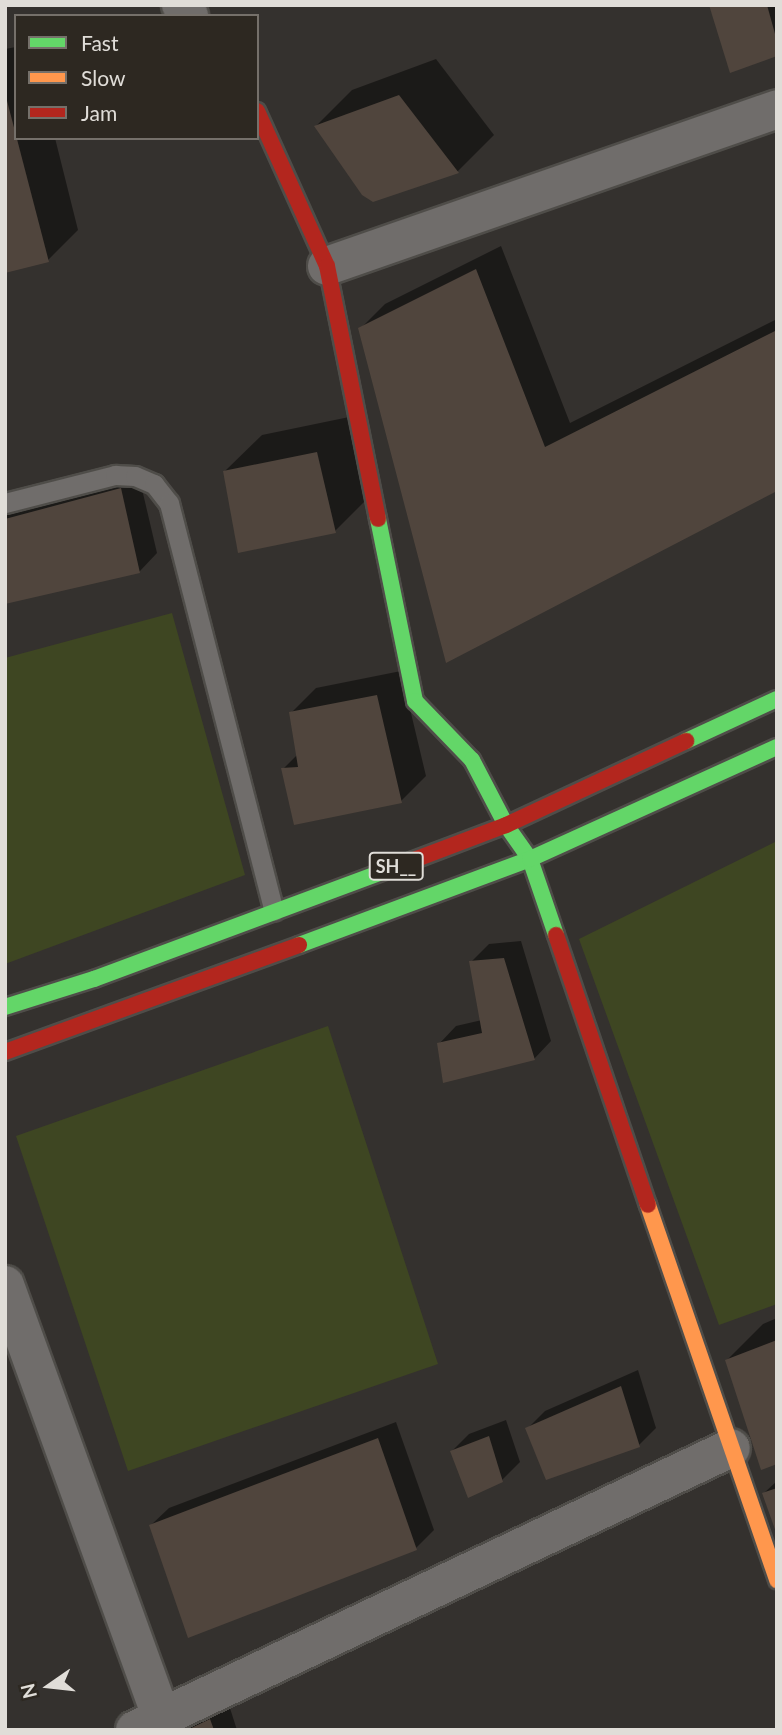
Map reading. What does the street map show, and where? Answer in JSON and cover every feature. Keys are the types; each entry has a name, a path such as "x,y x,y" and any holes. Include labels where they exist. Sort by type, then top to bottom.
{"main road":[{"path":"259,115 327,266 415,701 472,760 506,825 530,859 777,1580"},
{"name":"SH__","path":"5,1007 94,979 506,825 777,699"},
{"path":"5,1052 100,1020 530,859 777,747"}],"street":[{"path":"327,266 777,109"},
{"path":"5,1285 148,1723 731,1448"}],"lane":[{"path":"5,503 115,475 135,476 154,484 169,503 274,911"}],"green space":[{"path":"172,613 245,875 5,964 5,658"},
{"path":"777,841 777,1304 719,1325 579,939"},
{"path":"328,1026 438,1364 128,1471 16,1136"}],"building":[{"path":"709,5 767,5 777,41 777,56 730,73"},
{"path":"5,93 14,128 14,140 17,140 49,262 5,273"},
{"path":"399,95 459,173 373,202 362,195 314,126"},
{"path":"476,269 545,447 777,330 777,491 446,663 358,328"},
{"path":"317,452 336,533 238,553 223,471"},
{"path":"121,488 140,573 5,604 5,519"},
{"path":"377,695 402,803 294,825 281,768 298,767 289,712"},
{"path":"504,958 535,1060 443,1083 437,1043 482,1033 469,961"},
{"path":"777,1340 777,1464 761,1470 725,1360"},
{"path":"621,1386 640,1447 546,1480 525,1428"},
{"path":"489,1436 503,1482 468,1498 450,1451"},
{"path":"378,1438 417,1550 188,1638 149,1525"},
{"path":"777,1488 777,1535 762,1493"},
{"path":"210,1719 214,1730 187,1730"}],"traffic: fast":[{"path":"378,519 415,701 472,760 506,825 530,859 556,935"},
{"path":"686,741 777,699"},
{"path":"299,945 530,859 777,747"},
{"path":"5,1007 94,979 414,860"}],"traffic: slow":[{"path":"648,1205 777,1580"}],"traffic: jam":[{"path":"259,115 327,266 378,519"},
{"path":"414,860 506,825 686,741"},
{"path":"556,935 648,1205"},
{"path":"5,1052 299,945"}]}
